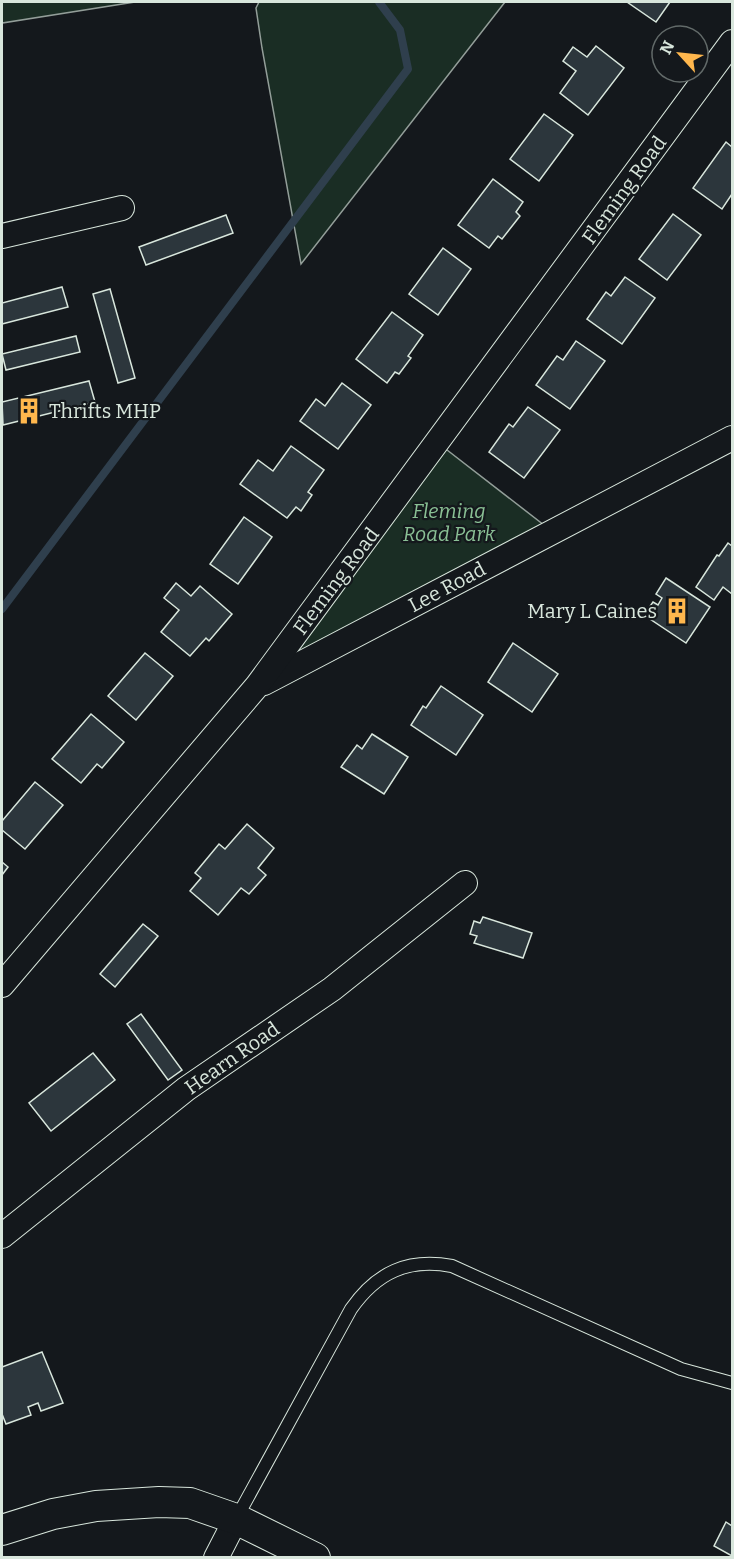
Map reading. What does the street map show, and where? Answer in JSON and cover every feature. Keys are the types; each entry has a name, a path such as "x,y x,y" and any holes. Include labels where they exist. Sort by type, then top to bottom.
{"street":[{"name":"Fleming Road","path":"2,985 257,686 732,42"},
{"path":"2,236 122,208"},
{"name":"Lee Road","path":"257,686 732,438"},
{"name":"Hearn Road","path":"2,1236 186,1089 332,989 465,883"},
{"path":"2,1530 53,1514 127,1503 190,1503 236,1519 315,1557"},
{"path":"216,1557 236,1519"}],"lane":[{"path":"236,1519 351,1309 373,1284 386,1274 402,1268 435,1263 452,1266 681,1369 732,1383"}],"green space":[{"path":"2,2 135,2 2,23"},
{"path":"259,2 505,2 301,264 262,48 256,8"},
{"name":"Fleming Road Park","path":"438,443 553,532 296,663 284,650"}],"building":[{"path":"627,2 670,2 656,22"},
{"path":"596,46 624,68 588,115 560,93 576,71 563,61 573,47 587,57"},
{"path":"544,114 573,135 539,181 510,159"},
{"path":"726,142 732,147 732,194 722,209 693,188"},
{"path":"493,179 523,202 516,212 520,216 502,239 498,236 489,248 458,225"},
{"path":"673,214 701,235 667,280 639,259"},
{"path":"226,215 233,233 146,265 139,247"},
{"path":"443,248 471,269 438,315 409,294"},
{"path":"625,277 655,298 622,344 587,319 606,292 611,296"},
{"path":"62,287 68,307 2,324 2,303"},
{"name":"Thrifts MHP","path":"110,289 135,378 118,383 93,294"},
{"path":"392,312 423,335 408,356 411,358 399,374 395,372 387,383 356,359"},
{"name":"Thrifts MHP","path":"76,336 80,352 6,370 2,354"},
{"path":"576,341 605,361 570,409 536,385 557,356 563,360"},
{"name":"Thrifts MHP","path":"89,381 95,402 3,425 2,402"},
{"path":"342,383 371,405 338,449 300,421 316,399 325,406"},
{"path":"528,407 560,430 524,478 489,452 509,424 513,427"},
{"path":"291,446 324,470 308,492 312,495 301,511 296,507 287,518 240,484 258,460 273,471"},
{"path":"244,517 272,537 238,584 210,564"},
{"path":"728,543 732,546 732,594 723,587 714,600 696,587 717,555 719,556"},
{"name":"Mary L Caines","path":"666,578 710,607 686,643 644,615 653,602 658,605 662,598 656,594"},
{"path":"176,583 191,596 200,586 232,614 209,641 206,638 190,656 161,632 179,610 164,598"},
{"path":"513,643 558,674 532,712 488,682"},
{"path":"145,653 173,676 136,720 108,696"},
{"path":"441,686 483,715 456,755 411,725 423,706 426,708"},
{"path":"91,714 124,742 102,768 97,764 81,783 52,759"},
{"path":"372,734 408,757 384,794 341,767 357,745 362,749"},
{"path":"35,782 63,805 25,849 2,830 2,821"},
{"path":"247,824 274,848 258,868 266,875 249,894 241,888 218,915 190,891 201,878 195,873 219,844 225,849"},
{"path":"2,862 8,867 2,875"},
{"path":"483,917 532,933 523,958 474,943 477,936 470,934 474,921 480,923"},
{"path":"143,924 158,936 115,987 100,974"},
{"path":"141,1014 182,1070 168,1080 127,1024"},
{"path":"93,1053 115,1080 51,1131 29,1103"},
{"path":"42,1352 63,1403 41,1411 38,1403 28,1407 31,1415 6,1424 2,1414 2,1367"},
{"path":"726,1522 732,1526 732,1556 714,1546"}],"waterway":[{"path":"2,609 408,69 400,30 379,2"}],"place":[{"name":"Thrifts MHP","path":"29,411"},
{"name":"Mary L Caines","path":"677,611"}]}
